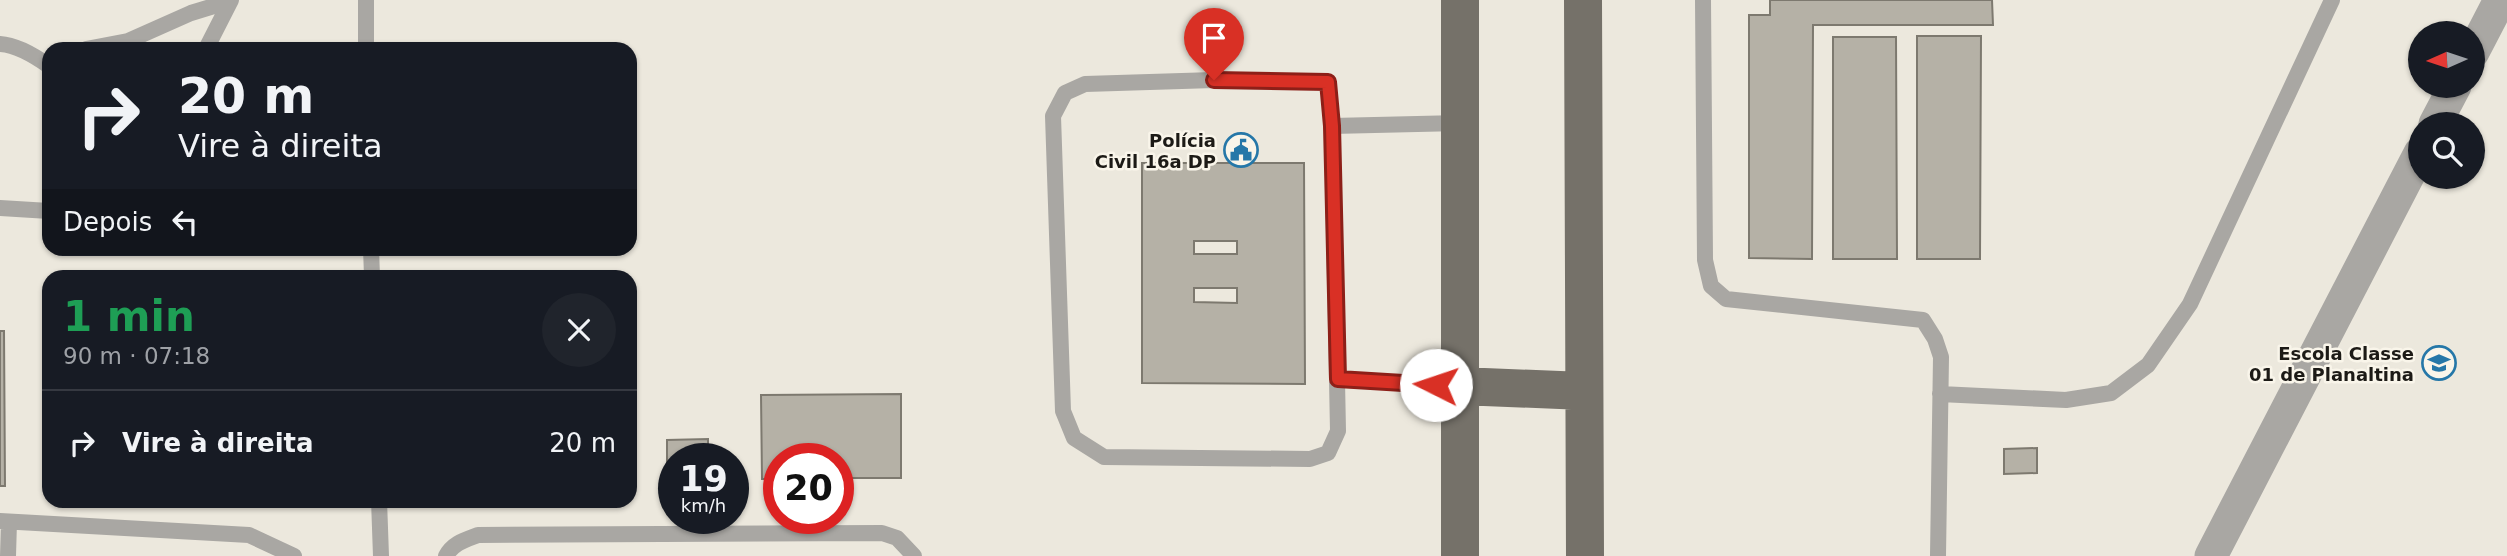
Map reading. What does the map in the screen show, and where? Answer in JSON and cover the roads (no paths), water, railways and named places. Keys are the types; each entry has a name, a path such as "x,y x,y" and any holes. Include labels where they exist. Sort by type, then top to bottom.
{"main road":[{"path":"1460,0 1460,556"},
{"path":"1583,0 1586,556"},
{"path":"1460,386 1584,391"}],"street":[{"path":"2485,29 2500,0"},
{"path":"2211,556 2408,176"}],"lane":[{"path":"366,0 366,42"},
{"path":"1703,0 1705,260 1711,286 1726,299 1923,320 1936,339 1941,357 1938,556"},
{"path":"1940,394 2066,400 2111,393 2148,365 2190,304 2332,0"},
{"path":"123,42 191,13 230,1"},
{"path":"210,42 230,1"},
{"path":"0,44 8,44 42,59"},
{"path":"1214,80 1328,82 1332,126 1339,431 1328,453 1310,459 1104,457 1074,438 1063,411 1053,117 1065,93 1085,84 1214,80"},
{"path":"1332,126 1460,124"},
{"path":"0,208 42,211"},
{"path":"1338,379 1460,386"},
{"path":"379,508 381,556"},
{"path":"8,556 5,521 249,535 293,556"},
{"path":"446,556 459,541 478,535 882,533 897,538 914,556"}],"place":[{"name":"Polícia Civil 16a DP","path":"1241,150"},
{"name":"Escola Classe 01 de Planaltina","path":"2439,363"}]}
